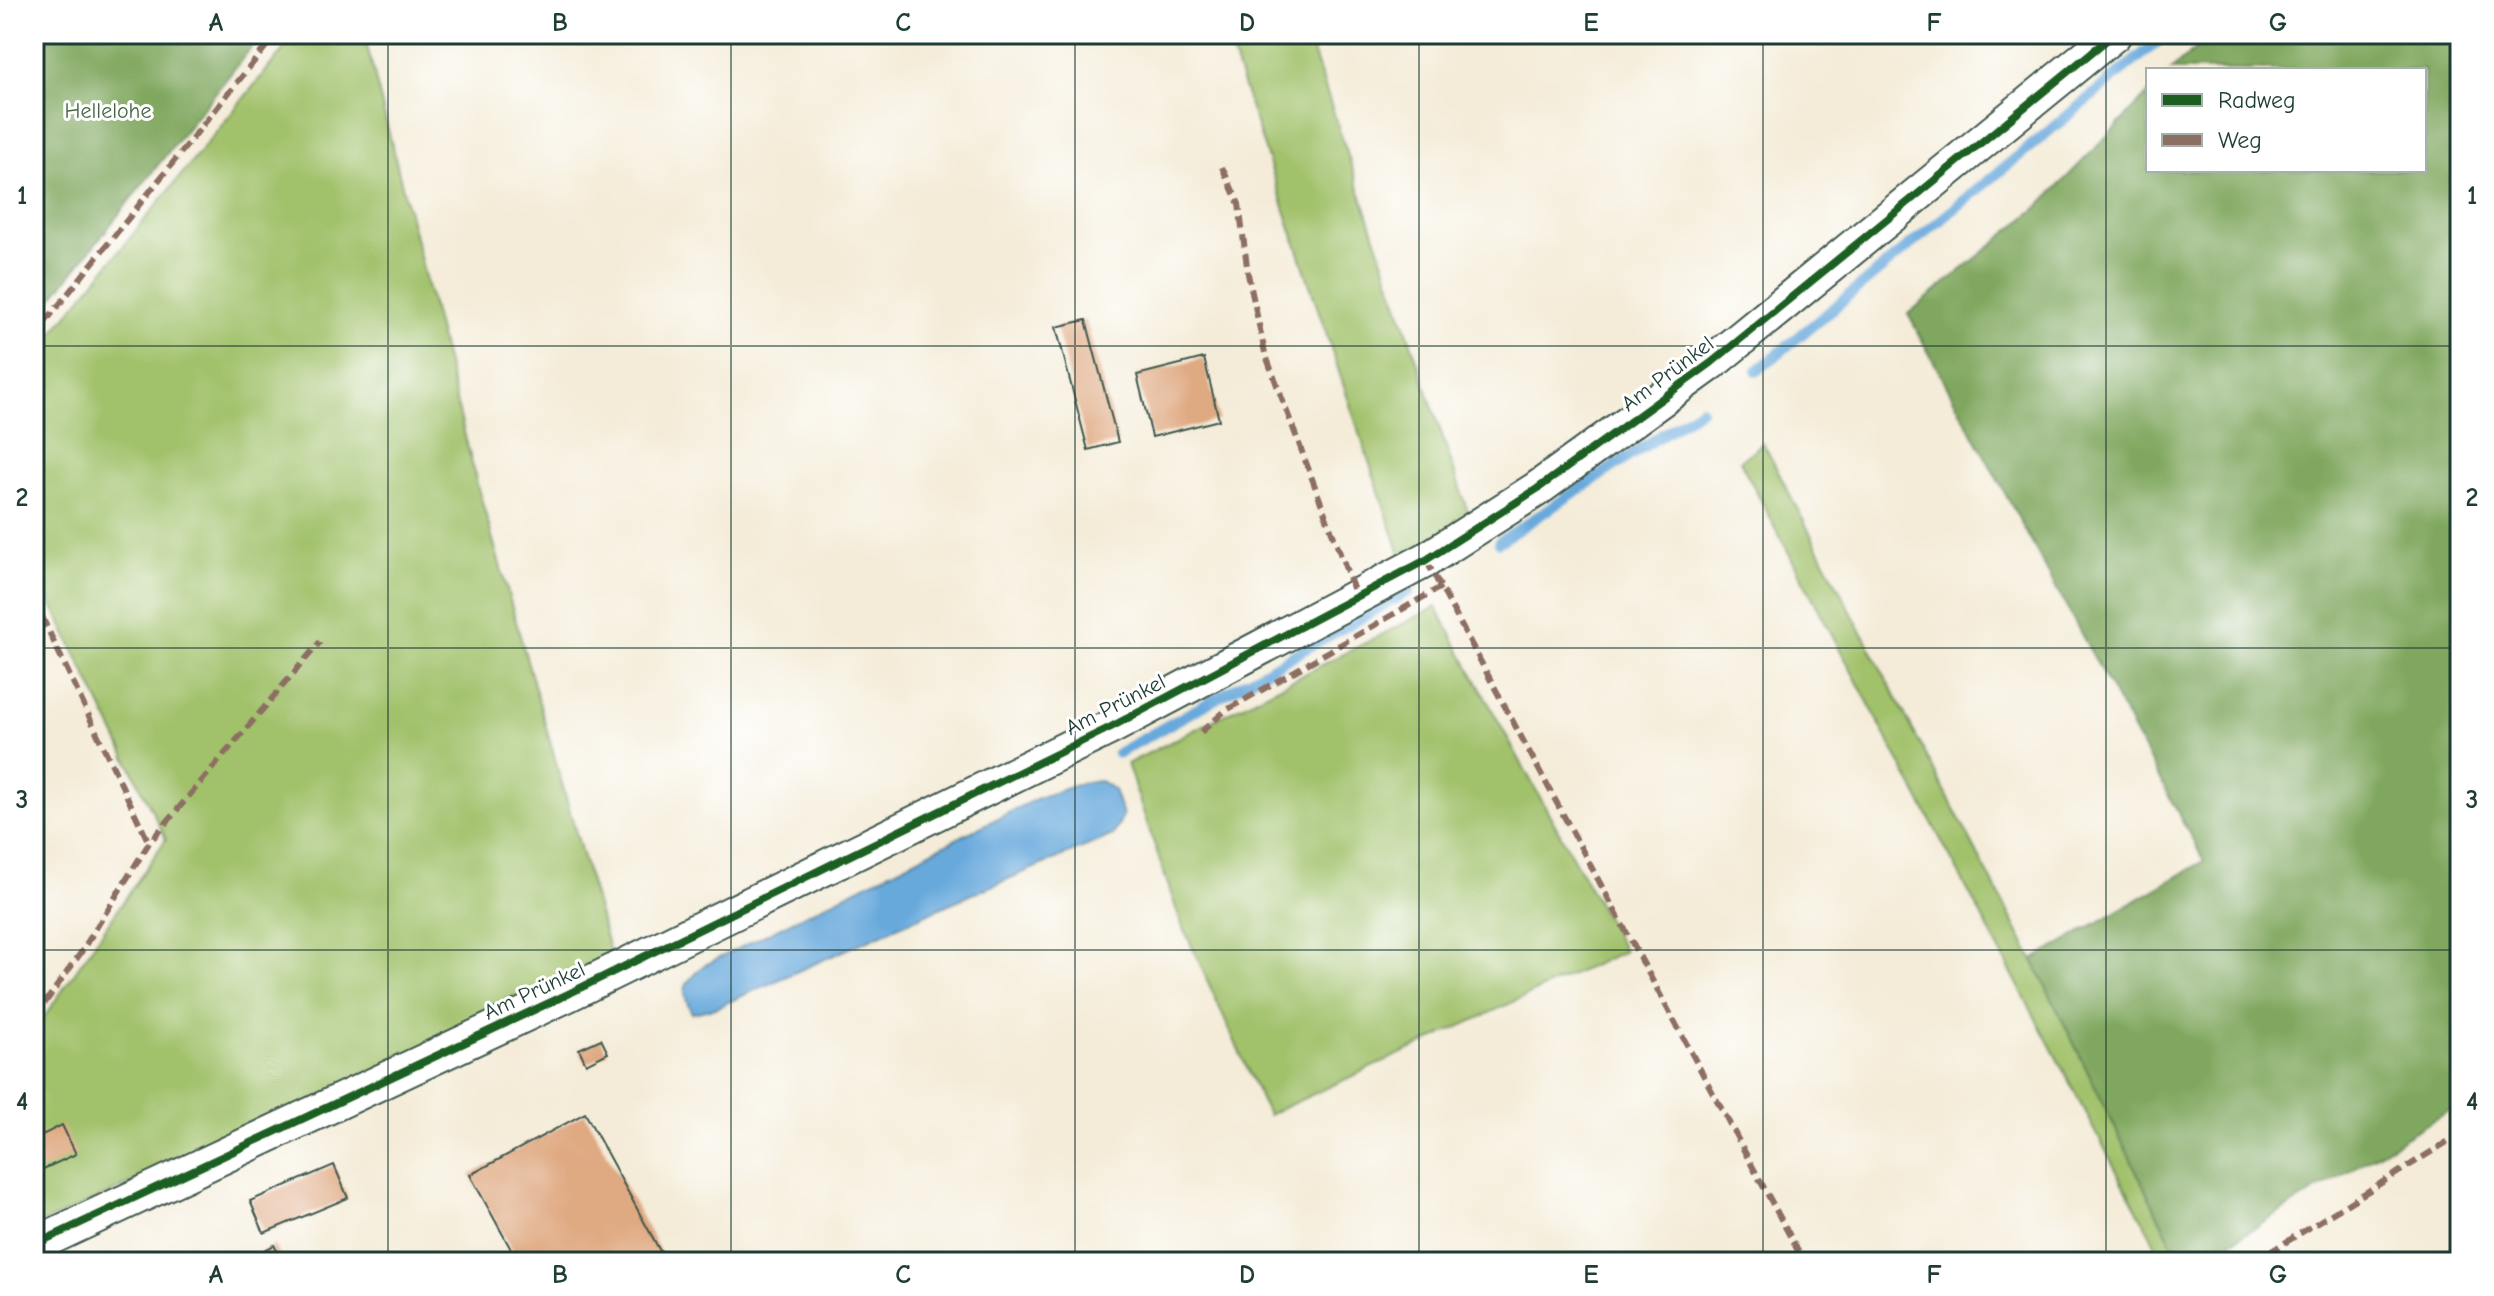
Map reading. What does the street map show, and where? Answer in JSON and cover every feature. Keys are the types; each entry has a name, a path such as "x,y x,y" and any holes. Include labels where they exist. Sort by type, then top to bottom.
{"street":[{"name":"Am Prünkel","path":"34,1245 568,994 1111,727 1426,560 1537,489 1699,372 2114,34"}],"green space":[{"name":"Hellelohe","path":"34,34 262,34 34,321"},
{"path":"296,34 364,34 477,484 614,967 34,1227 34,1032 166,839 34,568 34,356"},
{"path":"1226,34 1307,34 1469,515 1401,557"},
{"path":"2213,34 2460,34 2460,1104 2198,1262 2181,1262 2033,960 2204,861 1908,314 2037,208 2146,96 2146,172 2426,172 2426,68 2173,68"},
{"path":"1763,443 2033,960 2181,1262 2165,1262 1740,461"},
{"path":"1436,607 1624,951 1268,1115 1180,920 1127,764"}],"water":[{"path":"1101,781 1114,790 1123,816 1113,835 715,1008 692,1013 686,998 686,987 703,966 1038,798 1082,783"}],"building":[{"path":"1086,320 1118,442 1088,450 1056,327"},
{"path":"1204,358 1219,420 1152,437 1137,375"},
{"path":"601,1039 608,1053 586,1064 579,1049"},
{"path":"585,1113 666,1262 518,1262 470,1175"},
{"path":"62,1125 76,1154 39,1171 34,1160 34,1139"},
{"path":"334,1165 348,1198 264,1233 250,1201"},
{"path":"274,1245 283,1262 243,1262"}],"waterway":[{"path":"1757,371 2167,34"},
{"path":"1499,542 1701,409"},
{"path":"1118,753 1409,591"}],"marked path":[{"path":"34,336 276,34"},
{"path":"1222,167 1239,204 1248,274 1265,353 1356,596"},
{"path":"1426,560 1804,1262"},
{"path":"1201,732 1225,711 1441,587"},
{"path":"34,600 149,843"},
{"path":"34,1018 80,954 149,843 320,642"},
{"path":"2254,1262 2460,1134"}],"cycle path":[{"path":"34,1245 568,994 1111,727 1426,560 1537,489 1711,363 2114,34"}]}
